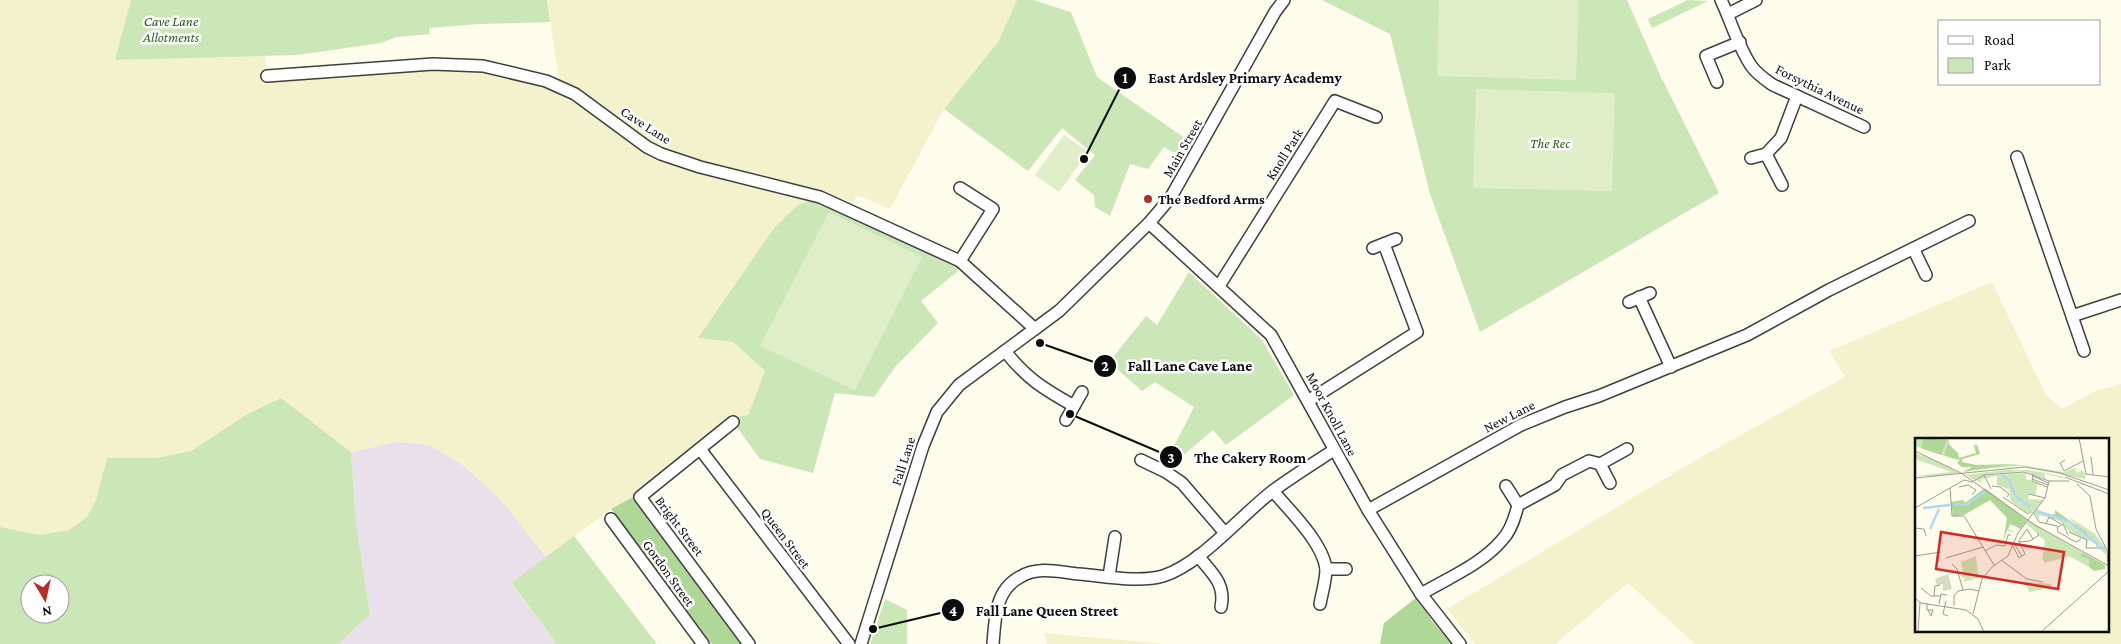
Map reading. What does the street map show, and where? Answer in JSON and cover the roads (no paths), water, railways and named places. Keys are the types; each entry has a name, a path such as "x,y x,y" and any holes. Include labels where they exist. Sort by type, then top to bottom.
{"street":[{"name":"Main Street","path":"1035,330 1082,289 1149,224 1171,197 1275,12 1284,0"},
{"name":"Forsythia Avenue","path":"1722,0 1753,68 1761,77 1773,85 1864,126"},
{"path":"1728,14 1756,0"},
{"path":"1718,82 1706,56 1740,42"},
{"name":"Cave Lane","path":"267,76 433,64 483,66 546,81 575,94 648,147 661,154 700,167 820,197 960,261 1035,330"},
{"path":"1751,158 1766,154 1781,138 1798,96"},
{"name":"Knoll Park","path":"1219,286 1335,101 1376,117"},
{"path":"1766,154 1782,185"},
{"path":"2017,157 2084,352"},
{"path":"960,188 993,209 960,261"},
{"name":"New Lane","path":"1368,510 1521,425 1671,367 1747,335 1829,290 1914,250 1969,221"},
{"name":"Moor Knoll Lane","path":"1149,224 1271,335 1368,510 1421,594 1460,644"},
{"path":"1308,401 1417,332 1379,246 1396,239"},
{"path":"1914,250 1926,275"},
{"path":"1639,297 1671,367"},
{"path":"2072,316 2121,300"},
{"name":"Fall Lane","path":"861,644 871,607 923,446 937,412 959,385 1035,330"},
{"path":"1005,351 1020,370 1043,389 1074,406"},
{"path":"1066,420 1082,392"},
{"name":"Bright Street","path":"733,422 640,497 749,644"},
{"name":"Queen Street","path":"700,449 849,644"},
{"path":"1421,594 1474,562 1503,540 1513,522 1518,505 1555,485 1562,475 1575,468 1589,461 1600,464 1627,449"},
{"path":"993,644 996,611 1000,597 1008,585 1020,576 1037,571 1055,570 1144,579 1163,576 1179,569 1198,556 1273,491 1334,450"},
{"path":"1141,460 1169,468 1225,533"},
{"path":"1600,464 1610,483"},
{"path":"1506,486 1518,505"},
{"path":"1273,491 1314,540 1326,568 1320,604"},
{"name":"Gordon Street","path":"611,519 703,644"},
{"path":"1109,576 1115,537"},
{"path":"1198,556 1222,588 1224,596 1222,608"},
{"path":"1326,568 1346,569"}],"place":[{"name":"East Ardsley Primary Academy","path":"1084,159"},
{"name":"The Bedford Arms","path":"1148,199"},
{"name":"Fall Lane Cave Lane","path":"1040,343"},
{"name":"The Cakery Room","path":"1070,414"},
{"name":"Fall Lane Queen Street","path":"873,629"}],"park label":[{"name":"Cave Lane Allotments","path":"171,30"},
{"name":"The Rec","path":"1550,143"}]}
